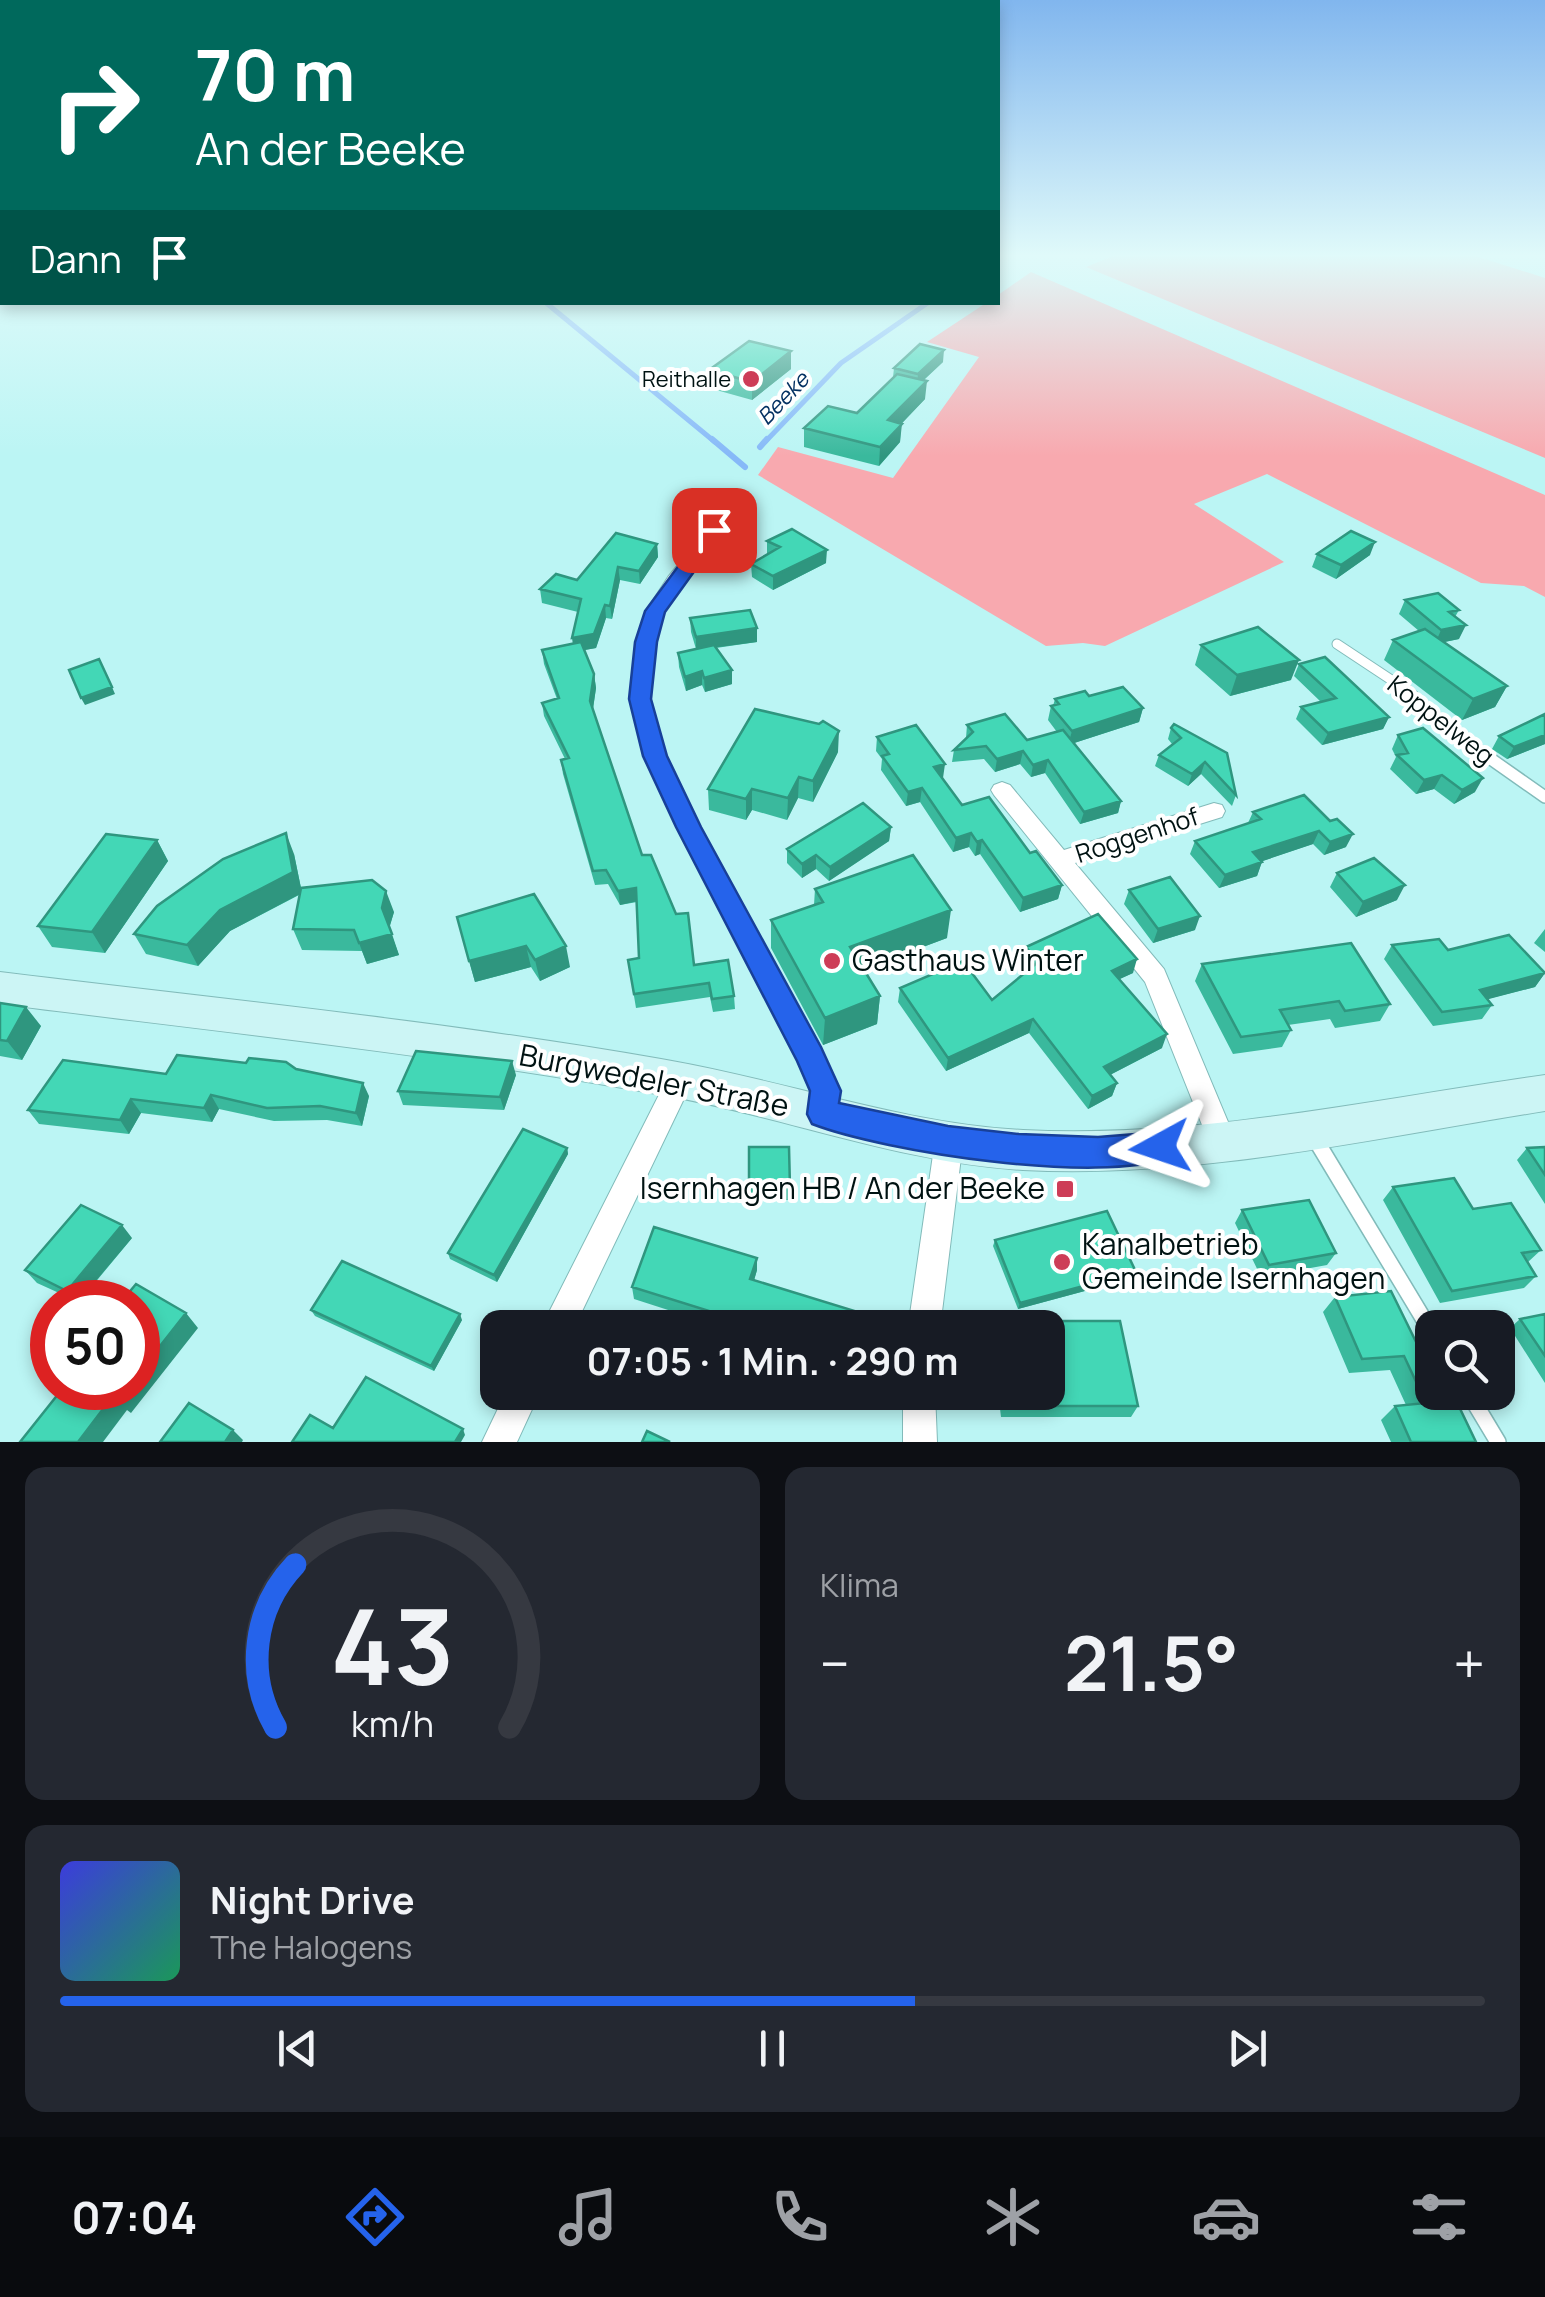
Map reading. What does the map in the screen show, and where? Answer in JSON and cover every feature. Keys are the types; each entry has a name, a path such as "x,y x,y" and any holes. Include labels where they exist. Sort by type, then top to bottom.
{"main road":[{"name":"Burgwedeler Straße","path":"0,988 542,1057 680,1080 948,1140 1019,1150 1098,1152 1222,1141 1545,1093"}],"street":[{"path":"734,505 655,611 646,642 640,699 655,756 688,827 810,1056 825,1091 823,1114"},
{"name":"Roggenhof","path":"1002,790 1155,976 1222,1141"},
{"name":"Roggenhof","path":"1060,860 1214,811"},
{"path":"566,1310 680,1080"},
{"path":"926,1310 948,1140"},
{"path":"500,1442 515,1410"},
{"path":"919,1410 920,1442"}],"lane":[{"name":"Koppelweg","path":"1337,644 1408,690 1451,731 1545,797"},
{"path":"1309,1128 1418,1310"},
{"path":"1479,1410 1498,1442"}],"shaded area":[{"path":"958,321 1145,321 1545,495 1545,597 1524,586 1481,583 1267,474 1194,504 1284,562 1105,646 1046,646 758,475 778,447 893,478 979,357 927,342"},
{"path":"1216,321 1545,321 1545,458"}],"building":[{"path":"749,341 791,351 752,382 709,370"},
{"path":"920,344 944,350 918,374 894,368"},
{"path":"897,374 927,381 888,420 902,424 880,447 804,428 828,406 857,413"},
{"path":"792,529 827,550 773,576 751,564 780,547 767,541"},
{"path":"1351,531 1375,542 1341,565 1317,554"},
{"path":"616,533 657,544 639,571 618,567 610,606 605,605 594,634 572,638 581,599 540,589 556,574 577,580"},
{"path":"1438,593 1459,610 1449,612 1466,625 1441,630 1405,600"},
{"path":"750,610 757,628 696,637 690,618"},
{"path":"1258,627 1299,660 1237,675 1201,645"},
{"path":"1425,629 1507,686 1473,699 1393,640"},
{"path":"581,642 594,674 590,701 642,855 651,855 676,914 688,913 694,965 728,960 734,996 712,999 709,983 634,994 628,960 639,958 636,888 618,891 606,870 593,871 561,760 569,758 542,703 559,698 542,650"},
{"path":"714,645 732,670 704,678 702,671 685,677 678,653"},
{"path":"1325,657 1389,717 1328,733 1301,707 1336,698 1299,664"},
{"path":"99,659 112,687 81,698 69,670"},
{"path":"1123,687 1143,708 1072,731 1051,706 1059,704 1055,699 1085,691 1089,696"},
{"path":"755,709 819,724 823,721 839,731 813,781 799,777 788,798 752,789 746,799 708,789"},
{"path":"1005,714 1027,740 1063,730 1121,801 1084,812 1048,760 1033,765 1023,751 997,759 986,746 954,750 973,732 967,725"},
{"path":"1545,714 1545,735 1514,747 1499,736"},
{"path":"1174,724 1227,753 1236,795 1205,762 1192,774 1159,755 1181,738 1171,728"},
{"path":"916,725 945,764 934,767 962,805 989,797 1030,853 1036,851 1062,885 1023,898 982,840 977,842 971,833 956,838 922,788 908,792 882,756 889,754 877,737"},
{"path":"1423,728 1483,778 1462,790 1442,775 1424,780 1397,755 1408,753 1398,735"},
{"path":"1304,795 1330,821 1337,819 1353,834 1330,842 1319,831 1253,852 1262,862 1225,875 1195,841 1261,819 1253,812"},
{"path":"863,803 891,827 830,867 816,855 802,864 787,849"},
{"path":"286,833 293,872 220,910 187,945 134,934 157,906 223,859"},
{"path":"106,834 157,840 92,932 38,926"},
{"name":"Gasthaus Winter","path":"913,855 951,910 850,947 880,996 825,1018 771,920 823,902 815,889"},
{"path":"1374,858 1405,885 1363,902 1337,873"},
{"path":"1170,877 1200,916 1158,929 1129,890"},
{"path":"372,880 386,891 382,908 392,934 359,943 354,930 293,929 301,888"},
{"path":"534,894 566,946 535,960 526,946 469,961 457,917"},
{"path":"1098,914 1137,959 1112,971 1167,1034 1104,1067 1117,1083 1092,1096 1033,1019 948,1058 900,988 963,961 992,1000 1038,962 1026,947"},
{"path":"1509,935 1545,973 1480,990 1492,1005 1442,1012 1392,945 1439,939 1448,950"},
{"path":"1351,943 1390,1004 1345,1011 1339,1001 1280,1010 1291,1030 1241,1037 1202,964"},
{"path":"0,1003 26,1007 7,1041 0,1040"},
{"path":"416,1051 512,1061 500,1097 398,1091"},
{"path":"177,1055 246,1063 249,1058 286,1062 296,1069 363,1083 356,1113 320,1106 267,1108 211,1095 204,1108 131,1099 120,1120 28,1110 63,1060 166,1074"},
{"path":"523,1129 567,1148 494,1275 448,1253"},
{"path":"749,1147 789,1147 790,1187 749,1188"},
{"path":"1545,1147 1545,1175 1527,1148"},
{"path":"1454,1178 1473,1209 1511,1203 1541,1250 1522,1253 1536,1276 1452,1291 1393,1187"},
{"path":"1309,1200 1336,1253 1269,1265 1242,1210"},
{"path":"81,1205 122,1225 76,1280 45,1280 25,1270"},
{"name":"Kanalbetrieb Gemeinde Isernhagen","path":"1107,1211 1136,1272 1020,1303 995,1240"},
{"path":"654,1227 757,1258 750,1279 851,1310 706,1310 632,1287"},
{"path":"342,1261 460,1314 431,1366 311,1310"},
{"path":"1391,1291 1415,1340 1415,1380 1404,1356 1362,1359 1335,1297"},
{"path":"160,1298 186,1313 160,1346"},
{"path":"1545,1314 1545,1356 1520,1319"},
{"path":"1065,1321 1120,1321 1138,1406 1065,1406"},
{"path":"366,1377 463,1429 455,1442 292,1442 310,1415 333,1428"},
{"path":"189,1403 233,1430 225,1442 160,1442"},
{"path":"1415,1404 1415,1410 1461,1410 1476,1442 1411,1442 1395,1406"},
{"path":"45,1410 102,1410 78,1442 20,1442"},
{"path":"647,1431 670,1442 642,1442"}],"waterway":[{"path":"568,321 715,442"},
{"name":"Beeke","path":"765,442 841,363 901,321"},
{"path":"712,439 745,467"},
{"name":"Beeke","path":"760,447 767,439"}],"place":[{"name":"Reithalle","path":"751,379"},
{"name":"Gasthaus Winter","path":"832,961"},
{"name":"Isernhagen HB / An der Beeke","path":"1065,1189"},
{"name":"Kanalbetrieb Gemeinde Isernhagen","path":"1062,1262"}],"route":[{"path":"714,530 655,611 646,642 640,699 655,756 688,827 810,1056 825,1091 823,1114 1019,1150 1098,1152 1160,1147"}]}
